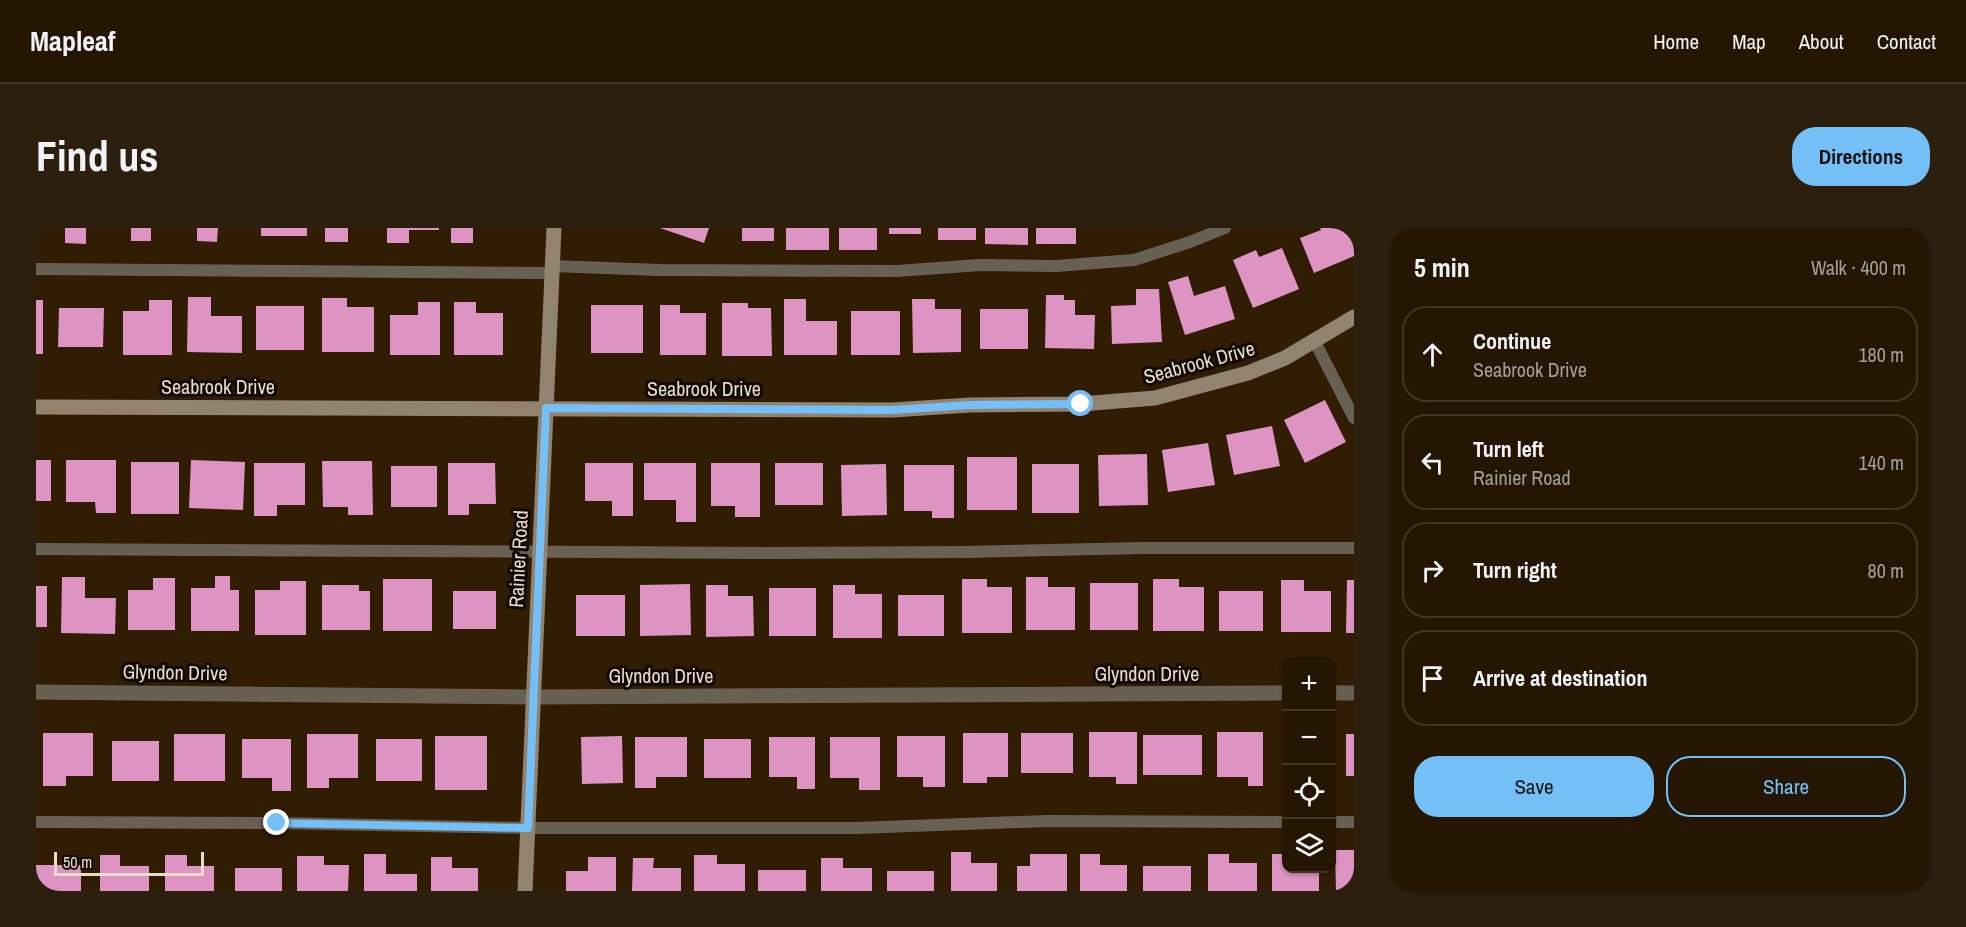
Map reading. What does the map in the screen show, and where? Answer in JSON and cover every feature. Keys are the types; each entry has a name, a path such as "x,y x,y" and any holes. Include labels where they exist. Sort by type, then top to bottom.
{"street":[{"name":"Rainier Road","path":"525,891 554,228"},
{"name":"Seabrook Drive","path":"36,407 892,410 970,405 1081,404 1155,398 1248,373 1285,358 1354,317"},
{"name":"Glyndon Drive","path":"36,692 533,697 1282,693"},
{"path":"1336,693 1354,693"}],"lane":[{"path":"36,269 897,270 980,265 1056,266 1134,260 1225,228"},
{"path":"1315,342 1354,418"},
{"path":"36,549 942,552 1143,548 1354,548"},
{"path":"36,822 277,823 528,828 899,828 1047,821 1282,822"},
{"path":"1336,822 1354,822"}],"building":[{"path":"65,228 86,228 86,244 65,243"},
{"path":"131,228 151,228 151,241 131,241"},
{"path":"197,228 218,228 217,242 197,241"},
{"path":"261,228 307,228 307,236 261,236"},
{"path":"325,228 348,228 348,242 325,242"},
{"path":"387,228 439,228 439,230 409,230 409,243 387,243"},
{"path":"451,228 473,228 473,243 451,243"},
{"path":"660,228 709,228 704,243"},
{"path":"742,228 774,228 774,241 742,241"},
{"path":"786,228 829,228 829,250 786,250"},
{"path":"839,228 877,228 877,250 839,250"},
{"path":"889,228 921,228 921,234 889,234"},
{"path":"938,228 976,228 976,240 938,240"},
{"path":"985,228 1028,228 1028,245 985,244"},
{"path":"1036,228 1076,228 1076,244 1036,244"},
{"path":"1320,228 1349,228 1354,239 1354,256 1314,273 1300,238 1321,230"},
{"path":"1282,248 1299,289 1253,308 1233,260 1256,250 1259,257"},
{"path":"1188,276 1194,296 1225,286 1235,319 1185,335 1168,282"},
{"path":"1136,289 1159,289 1162,342 1112,344 1111,306 1136,305"},
{"path":"1046,295 1064,295 1064,300 1075,300 1075,315 1095,315 1094,349 1045,348"},
{"path":"188,297 211,297 211,316 242,316 242,353 187,352"},
{"path":"322,298 347,298 347,307 374,307 374,352 322,352"},
{"path":"784,299 806,299 806,321 837,321 837,355 784,355"},
{"path":"912,299 935,299 935,309 961,309 961,352 913,353"},
{"path":"36,300 43,300 43,354 36,354"},
{"path":"149,300 172,300 172,355 123,355 123,311 149,311"},
{"path":"418,302 440,302 440,355 390,355 390,315 418,315"},
{"path":"454,302 476,302 476,313 503,313 503,355 454,355"},
{"path":"722,303 748,303 748,308 771,308 772,356 722,356"},
{"path":"591,305 643,305 643,353 591,353"},
{"path":"660,305 680,305 680,313 706,313 706,355 660,355"},
{"path":"256,306 304,306 304,350 256,350"},
{"path":"59,308 104,308 103,347 58,347"},
{"path":"980,309 1028,309 1028,349 980,349"},
{"path":"851,311 900,311 900,355 851,355"},
{"path":"1325,400 1346,442 1305,463 1284,420"},
{"path":"1272,426 1280,466 1234,475 1226,435"},
{"path":"1208,443 1215,485 1168,492 1162,450"},
{"path":"1147,454 1148,505 1099,506 1098,455"},
{"path":"967,457 1017,457 1017,510 967,510"},
{"path":"36,460 51,460 51,501 36,501"},
{"path":"66,460 116,460 116,513 96,513 95,502 66,502"},
{"path":"191,460 245,462 243,510 189,508"},
{"path":"322,461 372,461 373,515 348,515 348,507 323,507"},
{"path":"131,462 179,462 179,514 131,514"},
{"path":"254,463 305,463 305,505 277,505 277,516 254,516"},
{"path":"448,463 495,463 496,504 469,504 469,515 448,515"},
{"path":"585,463 633,463 633,516 612,516 612,501 585,501"},
{"path":"644,463 696,463 696,522 676,522 676,500 644,500"},
{"path":"711,463 760,463 760,517 735,517 735,506 711,506"},
{"path":"775,463 823,463 823,505 775,505"},
{"path":"886,464 887,515 842,516 841,465"},
{"path":"1032,464 1079,464 1079,513 1032,513"},
{"path":"904,465 954,465 954,518 932,518 932,511 904,511"},
{"path":"391,466 437,466 437,507 391,507"},
{"path":"215,576 230,576 230,590 239,590 239,631 191,631 191,588 215,588"},
{"path":"62,577 85,577 85,598 116,598 115,634 61,633"},
{"path":"1026,577 1048,577 1048,587 1075,587 1075,630 1026,630"},
{"path":"153,578 175,578 175,630 128,630 128,590 153,590"},
{"path":"383,579 432,579 432,631 383,631"},
{"path":"962,579 987,579 987,587 1012,587 1012,633 962,633"},
{"path":"1153,579 1179,579 1179,587 1204,587 1204,631 1153,631"},
{"path":"1281,580 1304,580 1304,591 1331,591 1331,632 1281,632"},
{"path":"1347,580 1354,580 1354,633 1346,633"},
{"path":"280,581 306,581 306,635 255,635 255,590 280,590"},
{"path":"1090,583 1138,583 1138,630 1090,630"},
{"path":"690,584 691,635 640,636 640,585"},
{"path":"322,585 359,585 359,591 370,591 370,630 322,630"},
{"path":"706,585 728,585 728,596 753,596 754,636 706,637"},
{"path":"833,585 855,585 855,594 882,594 882,638 833,638"},
{"path":"36,586 47,586 47,627 36,627"},
{"path":"769,588 816,588 816,636 769,636"},
{"path":"453,591 496,591 496,629 453,629"},
{"path":"1219,591 1263,591 1263,631 1219,631"},
{"path":"576,595 625,595 625,636 576,636"},
{"path":"898,595 944,595 944,636 898,636"},
{"path":"1089,732 1137,732 1137,784 1116,784 1116,777 1089,777"},
{"path":"1217,732 1263,732 1263,786 1248,786 1248,777 1217,777"},
{"path":"43,733 93,733 93,776 66,776 66,786 43,786"},
{"path":"963,733 1008,733 1008,777 987,777 987,783 963,783"},
{"path":"1021,733 1073,733 1073,773 1021,773"},
{"path":"174,734 225,734 225,781 174,781"},
{"path":"307,734 358,734 358,778 329,778 329,788 307,788"},
{"path":"1346,734 1354,734 1354,776 1346,776"},
{"path":"1143,735 1202,735 1202,775 1143,775"},
{"path":"435,736 487,736 487,790 435,790"},
{"path":"622,736 623,783 582,784 581,737"},
{"path":"897,736 945,736 945,787 923,787 923,777 897,777"},
{"path":"635,737 687,737 687,777 656,777 656,788 635,788"},
{"path":"769,737 815,737 815,789 797,789 797,777 769,777"},
{"path":"830,737 880,737 880,790 859,790 859,778 830,778"},
{"path":"242,739 291,739 291,791 272,791 272,778 242,778"},
{"path":"376,739 422,739 422,781 376,781"},
{"path":"704,739 751,739 751,778 704,778"},
{"path":"112,741 159,741 159,781 112,781"},
{"path":"1336,850 1354,850 1354,891 1336,891"},
{"path":"951,852 971,852 971,863 997,863 997,891 951,891"},
{"path":"364,854 386,854 386,874 417,874 417,891 364,891"},
{"path":"1030,854 1067,854 1067,891 1017,891 1017,866 1030,866"},
{"path":"1080,854 1100,854 1100,865 1127,865 1127,891 1080,891"},
{"path":"1208,854 1229,854 1229,863 1257,863 1257,891 1208,891"},
{"path":"1272,854 1282,854 1282,873 1319,873 1319,891 1272,891"},
{"path":"100,855 120,855 120,866 149,866 149,891 100,891"},
{"path":"165,855 187,855 187,866 214,866 214,891 165,891"},
{"path":"694,855 717,855 717,864 745,864 745,891 694,891"},
{"path":"297,856 324,856 324,865 349,865 348,891 297,891"},
{"path":"431,857 452,857 452,868 478,868 478,891 431,891"},
{"path":"588,857 616,857 616,891 566,891 566,871 588,871"},
{"path":"633,858 654,858 653,868 681,868 681,891 632,891"},
{"path":"821,858 843,858 843,868 872,868 872,891 821,891"},
{"path":"36,865 81,865 81,891 36,891"},
{"path":"1143,866 1191,866 1191,891 1143,891"},
{"path":"235,868 282,868 282,891 235,891"},
{"path":"758,870 806,870 806,891 758,891"},
{"path":"887,871 934,871 934,891 887,891"}],"route":[{"path":"277,823 528,828 546,408 892,410 970,405 1081,404"}]}
